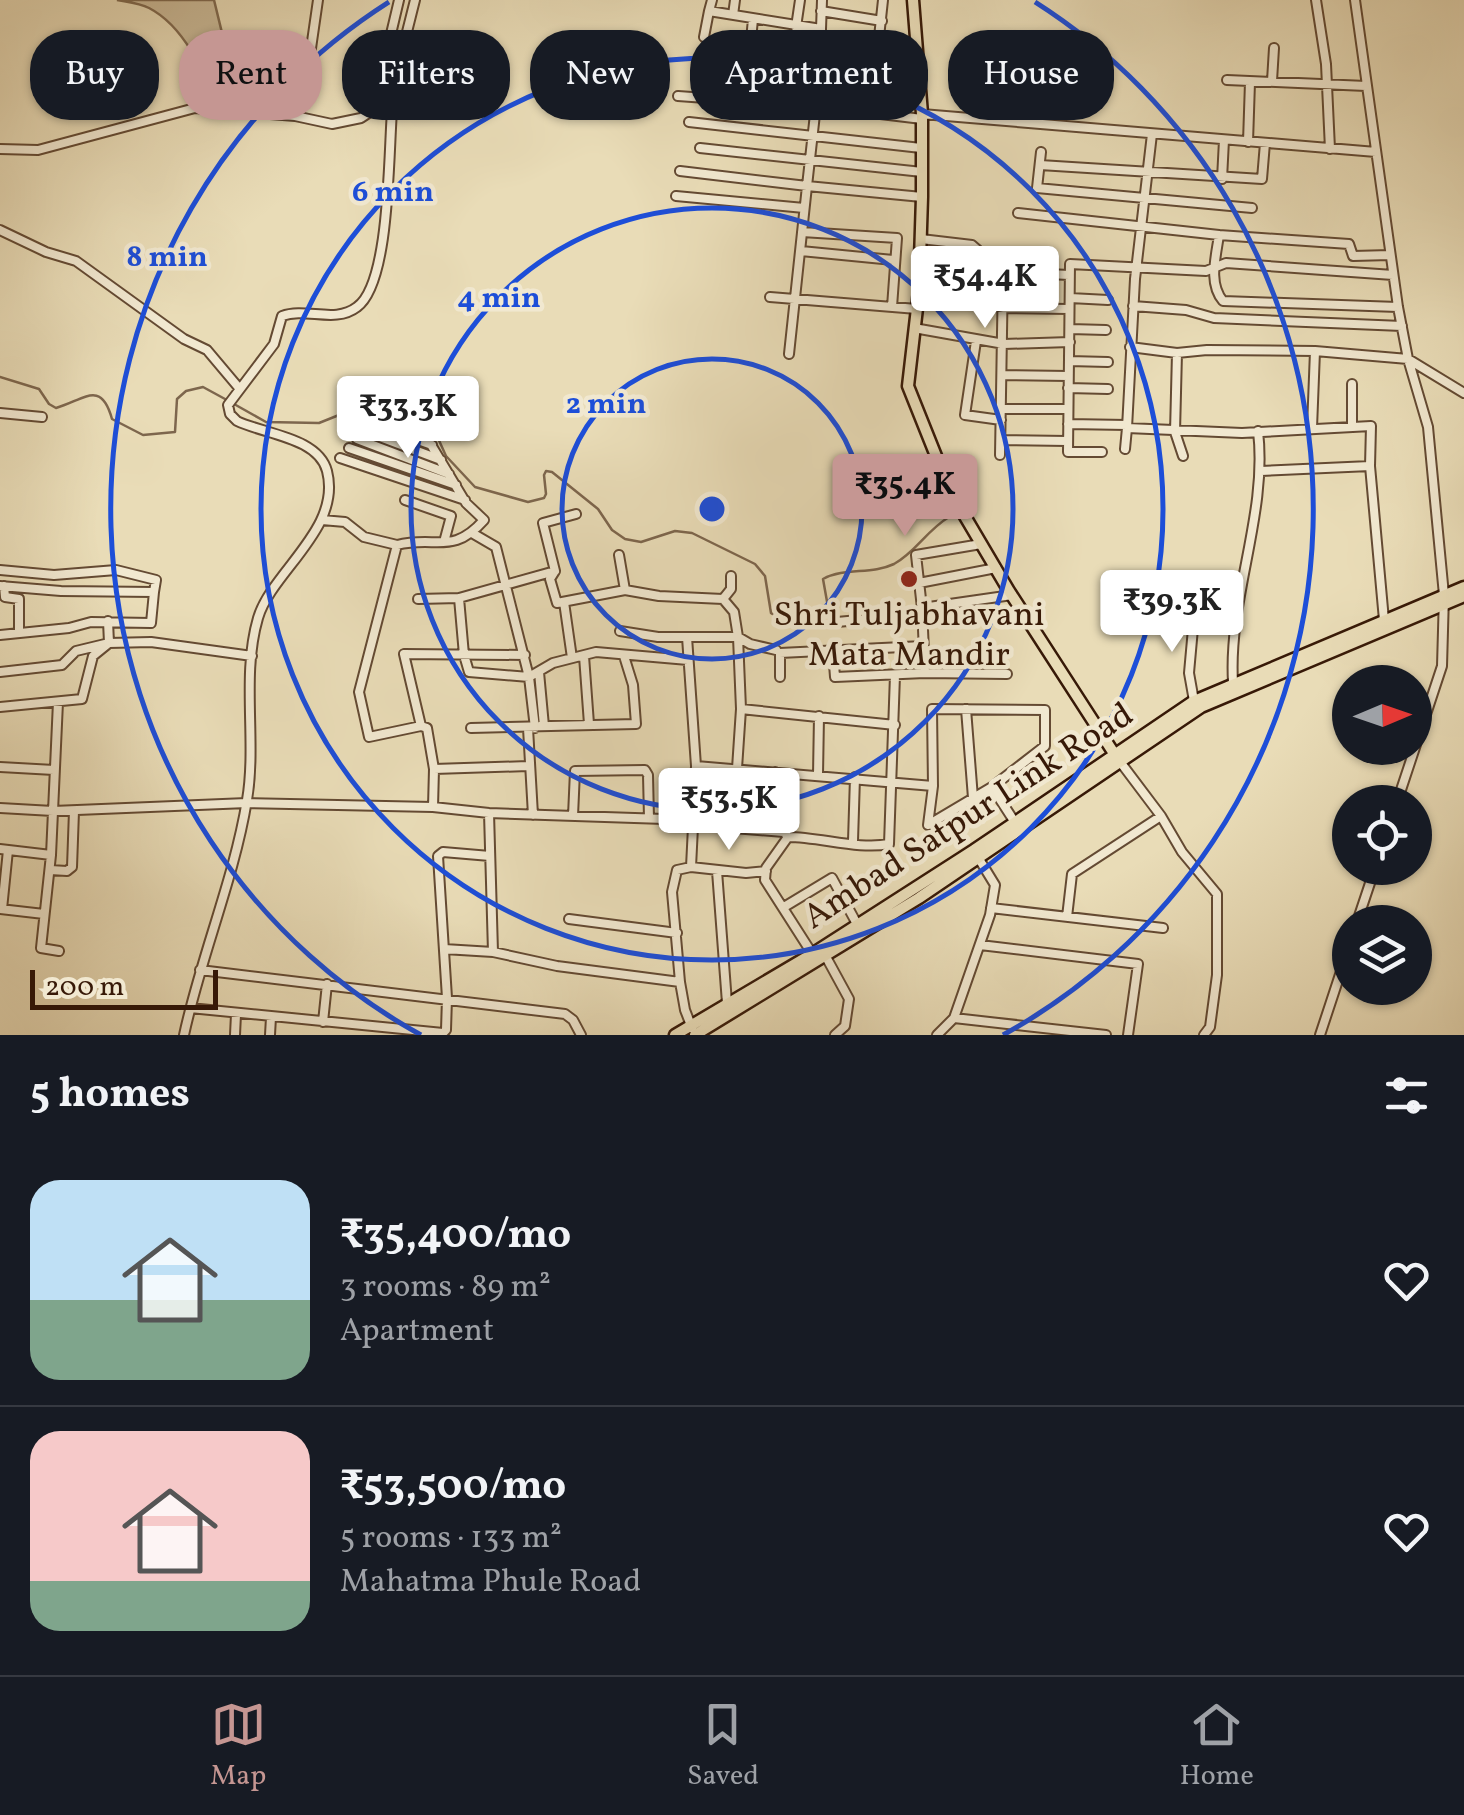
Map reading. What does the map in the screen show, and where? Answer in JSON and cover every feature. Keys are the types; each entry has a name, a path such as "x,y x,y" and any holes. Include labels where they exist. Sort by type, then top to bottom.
{"main road":[{"path":"913,0 915,30"},
{"path":"922,120 920,291 908,386 950,491 1117,759"},
{"name":"Ambad Satpur Link Road","path":"1117,759 1201,707 1444,600 1464,587"},
{"name":"Ambad Satpur Link Road","path":"675,1035 694,1032 818,956 1018,827 1194,701 1384,620 1464,596"},
{"name":"Ambad Satpur Link Road","path":"694,1032 727,1004 818,956 857,924 976,854"}],"street":[{"path":"314,30 318,0"},
{"path":"314,120 332,124 370,115 399,0"},
{"path":"328,472 308,448 244,425 232,416 228,405 276,340 282,316 341,314 354,310 366,298 388,208 387,166 394,93 415,0"},
{"path":"705,30 712,0"},
{"path":"733,16 735,0"},
{"path":"799,30 800,0"},
{"path":"820,30 822,0"},
{"path":"880,30 884,0"},
{"path":"1316,0 1330,149"},
{"path":"1354,0 1398,306 1408,360 1428,427 1444,600 1442,666 1403,785"},
{"path":"709,11 810,30"},
{"path":"821,11 882,21"},
{"path":"753,30 754,19"},
{"path":"1272,81 1274,48"},
{"path":"1227,80 1366,86"},
{"path":"1248,142 1250,82"},
{"path":"678,96 690,97"},
{"path":"0,149 38,150 179,112"},
{"path":"928,117 1376,152"},
{"path":"789,354 813,120"},
{"path":"689,122 921,148"},
{"path":"1125,449 1136,266 1152,134"},
{"path":"1222,179 1224,140"},
{"path":"1040,165 1262,180 1265,143"},
{"path":"700,148 922,172"},
{"path":"1041,152 1036,188 1252,208"},
{"path":"680,171 922,197"},
{"path":"676,196 804,208"},
{"path":"1018,212 1219,235 1349,244 1353,256 1390,255"},
{"path":"0,230 76,262 184,339 207,350 239,388"},
{"path":"802,232 897,238 892,308"},
{"path":"1219,235 1215,292 1223,301 1398,306"},
{"path":"921,239 972,245 1003,272 1070,276"},
{"path":"801,252 893,260"},
{"path":"1102,452 1068,452 1070,264 1206,270 1226,263 1393,275"},
{"path":"1000,456 1003,272"},
{"path":"920,291 1004,308 1069,309"},
{"path":"770,298 916,309"},
{"path":"1070,298 1108,300"},
{"path":"1133,306 1186,310 1214,318 1402,326"},
{"path":"914,328 1004,344 1070,342"},
{"path":"1070,329 1106,330"},
{"path":"976,340 965,415 1001,420"},
{"path":"1130,347 1177,353 1315,351 1408,360 1464,393"},
{"path":"1312,428 1315,351"},
{"path":"1177,353 1174,432 1183,456"},
{"path":"1069,361 1108,362"},
{"path":"1003,375 1068,376"},
{"path":"1352,384 1352,426"},
{"path":"1068,388 1108,389"},
{"path":"1001,409 1068,408"},
{"path":"0,413 42,417"},
{"path":"322,520 344,522 364,537 397,545 458,542 484,520 465,500 429,441 371,423"},
{"path":"184,1035 246,804 252,750 255,628 264,603 322,520 328,472 371,423"},
{"path":"371,423 442,460"},
{"path":"1068,424 1174,432 1370,426 1384,620"},
{"path":"1234,682 1232,664 1241,588 1261,471 1258,431"},
{"path":"357,439 449,474"},
{"path":"1001,440 1068,441"},
{"path":"349,448 456,485"},
{"path":"340,458 465,500"},
{"path":"1261,471 1370,466"},
{"path":"405,500 451,516 444,542"},
{"path":"576,514 544,523 554,571 550,579 557,603 624,590 723,599 734,612 741,708 732,828 873,847 888,844 894,782 896,675"},
{"path":"472,533 496,546 530,677 536,727"},
{"path":"924,672 916,554 982,544"},
{"path":"397,545 358,692 369,737 427,728 434,770 433,806"},
{"path":"619,555 624,590"},
{"path":"919,583 996,568"},
{"path":"0,570 54,575 116,570 156,580 151,623 108,621 0,634"},
{"path":"418,599 460,598 554,571"},
{"path":"723,599 732,589 732,576"},
{"path":"19,633 19,599 5,597 2,586 62,592 154,592"},
{"path":"837,622 1012,596"},
{"path":"460,598 469,672 530,677 553,663 606,652 688,660"},
{"path":"564,602 572,658"},
{"path":"1194,701 1189,672 1195,606"},
{"path":"108,621 109,644"},
{"path":"620,630 687,637 738,637 776,650"},
{"path":"687,637 696,766 691,868"},
{"path":"0,672 62,666 76,651 109,644 150,642 252,656"},
{"path":"0,707 84,697 92,656 109,644"},
{"path":"780,677 780,653 923,646"},
{"path":"833,650 834,677 924,672 1007,674"},
{"path":"421,726 404,654 524,655"},
{"path":"584,656 588,724"},
{"path":"471,728 636,724 633,685 624,656"},
{"path":"533,814 528,766 540,672"},
{"path":"58,702 50,870 41,948 59,951"},
{"path":"741,708 895,725"},
{"path":"932,709 1046,710 1044,746 992,787 928,825 933,786 932,709"},
{"path":"966,709 973,798"},
{"path":"818,774 819,716"},
{"path":"1117,759 1161,816 1182,852 1217,894 1217,975 1210,1028 1204,1035"},
{"path":"434,770 528,766"},
{"path":"696,766 933,786"},
{"path":"0,767 54,770"},
{"path":"573,816 576,770 644,770 648,774 649,818"},
{"path":"773,831 775,772"},
{"path":"852,842 856,777"},
{"path":"992,787 1018,827"},
{"path":"0,808 74,811 246,804 433,806 488,813 694,820"},
{"path":"50,870 67,871 72,867 74,811"},
{"path":"488,813 493,952"},
{"path":"1067,917 1072,874 1161,816"},
{"path":"788,837 766,871 765,880 849,999 846,1026 835,1035"},
{"path":"44,914 1,909 4,850 51,855"},
{"path":"190,1008 365,1030 444,1033 447,998 438,856 443,852 490,856"},
{"path":"937,1035 954,1018 991,908 995,885 976,854"},
{"path":"694,1032 680,982 672,892 677,870 766,871"},
{"path":"718,870 727,1004"},
{"path":"767,907 832,878 857,924"},
{"path":"991,908 1163,928"},
{"path":"569,918 677,933"},
{"path":"980,945 1138,964 1128,1035"},
{"path":"444,948 493,952 556,966 680,982"},
{"path":"200,970 565,1014 581,1035"},
{"path":"323,1022 327,984"},
{"path":"1320,1035 1332,999"},
{"path":"235,1035 236,1014"},
{"path":"270,1035 272,1017"},
{"path":"954,1018 1106,1035"},
{"path":"1006,1035 1008,1024"}],"shaded area":[{"path":"117,0 214,0 221,30 179,30 179,33 161,16 137,4"}],"waterway":[{"path":"0,377 39,389 56,408 97,396 103,399 112,419 143,435 175,432 177,399 186,391 203,387 225,399"},
{"path":"234,404 266,422 319,423 339,415 368,384 375,383 428,416 446,456 475,487 528,502 544,498 544,475 546,471 552,472 598,509 612,530 625,539 641,542 675,531 692,533 755,564 765,576 771,613 793,621 817,617 828,607 823,579 894,564 949,517"}],"place":[{"name":"Shri Tuljabhavani Mata Mandir","path":"909,579"}]}
